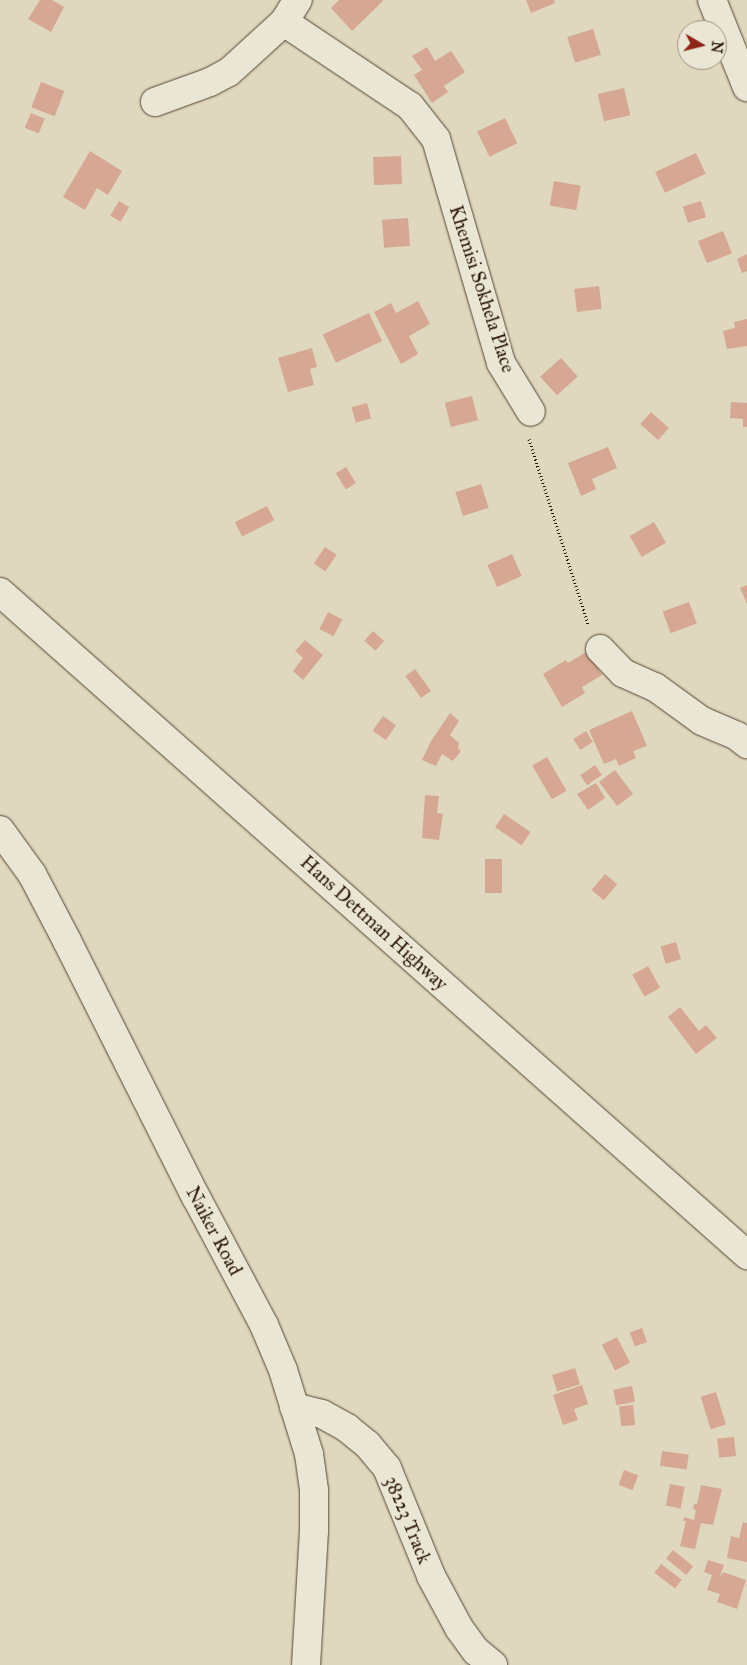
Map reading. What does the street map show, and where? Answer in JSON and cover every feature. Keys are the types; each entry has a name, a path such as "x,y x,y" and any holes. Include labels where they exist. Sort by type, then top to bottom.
{"street":[{"path":"155,102 210,82 230,72 284,22 298,0"},
{"path":"712,0 744,69"},
{"name":"Khemisi Sokhela Place","path":"284,22 410,106 436,139 501,363 531,412"},
{"name":"Hans Dettman Highway","path":"0,592 747,1255"},
{"path":"600,649 623,673 655,687 702,721 737,736 747,744"},
{"name":"Naiker Road","path":"0,830 32,874 63,932 196,1198 264,1325 283,1370 309,1454 314,1491 314,1531 306,1665"},
{"name":"38223 Track","path":"294,1407 322,1414 347,1428 366,1444 387,1468 431,1576 459,1628 476,1651 493,1665"}],"path":[{"path":"531,412 528,436 585,617 600,649"}],"building":[{"path":"40,0 52,0 64,7 51,32 28,19"},
{"path":"339,0 383,1 352,31 331,8"},
{"path":"526,0 554,0 555,3 531,13"},
{"path":"593,29 601,55 575,63 567,37"},
{"path":"427,47 435,61 451,51 465,72 444,86 448,92 432,103 414,75 422,70 412,56"},
{"path":"41,82 64,91 55,116 31,107"},
{"path":"624,88 630,115 604,121 598,94"},
{"path":"31,113 45,119 39,134 25,128"},
{"path":"505,118 517,143 489,157 477,132"},
{"path":"90,151 122,171 108,195 97,188 85,210 63,197"},
{"path":"696,153 706,174 665,193 655,172"},
{"path":"401,156 402,184 374,185 373,157"},
{"path":"554,181 581,186 576,210 550,206"},
{"path":"119,201 129,207 121,222 110,216"},
{"path":"701,201 706,217 688,223 683,207"},
{"path":"408,218 410,246 384,248 382,220"},
{"path":"723,231 732,253 707,263 698,241"},
{"path":"747,254 747,271 742,273 737,259"},
{"path":"599,286 602,309 577,312 574,289"},
{"path":"418,301 430,324 409,336 418,354 401,364 374,312 391,303 396,313"},
{"path":"369,313 382,341 336,363 323,335"},
{"path":"747,319 747,346 727,349 723,331 735,328 734,322"},
{"path":"312,348 317,367 310,369 314,385 288,392 278,358"},
{"path":"561,358 578,377 557,395 540,377"},
{"path":"472,396 478,420 451,427 445,403"},
{"path":"731,402 747,403 747,427 743,427 743,419 730,418"},
{"path":"367,403 371,418 356,423 352,407"},
{"path":"651,412 669,428 658,440 640,424"},
{"path":"608,447 617,468 592,479 596,489 581,496 568,463"},
{"path":"346,467 356,483 346,489 336,473"},
{"path":"481,484 489,508 463,516 455,492"},
{"path":"267,506 274,520 242,537 235,522"},
{"path":"654,522 666,543 642,557 630,536"},
{"path":"325,547 337,555 325,571 314,564"},
{"path":"512,554 522,576 497,587 487,565"},
{"path":"747,585 747,604 740,588"},
{"path":"689,602 697,624 671,633 663,612"},
{"path":"328,612 342,619 334,636 319,629"},
{"path":"373,631 384,641 375,651 364,641"},
{"path":"305,640 323,655 303,680 293,671 303,658 295,651"},
{"path":"588,651 602,675 582,687 585,693 562,707 543,674 566,660 568,663"},
{"path":"415,669 431,691 421,698 405,676"},
{"path":"632,711 647,746 633,751 636,758 619,766 616,759 604,764 589,730"},
{"path":"450,713 459,721 450,735 459,743 458,748 461,751 453,761 442,754 436,766 422,760 431,741"},
{"path":"383,716 396,725 386,740 373,731"},
{"path":"586,731 593,742 580,750 573,739"},
{"path":"547,757 566,791 552,799 532,766"},
{"path":"595,765 602,775 587,785 580,775"},
{"path":"615,770 633,794 617,806 599,782"},
{"path":"596,783 605,798 588,810 577,794"},
{"path":"425,795 439,796 437,813 443,814 439,840 422,838"},
{"path":"504,814 531,832 522,845 495,827"},
{"path":"485,859 502,859 502,893 485,893"},
{"path":"605,874 617,884 604,900 592,890"},
{"path":"676,942 681,959 666,964 661,946"},
{"path":"648,966 660,988 644,997 632,975"},
{"path":"680,1007 699,1031 706,1025 717,1038 696,1054 668,1017"},
{"path":"642,1328 647,1342 635,1347 630,1332"},
{"path":"617,1337 630,1363 615,1371 602,1345"},
{"path":"575,1368 580,1384 557,1391 552,1375"},
{"path":"582,1385 588,1404 574,1409 578,1420 563,1425 553,1395"},
{"path":"632,1386 635,1402 616,1405 613,1390"},
{"path":"716,1392 726,1425 711,1429 701,1397"},
{"path":"633,1405 635,1425 621,1426 619,1406"},
{"path":"734,1437 736,1456 719,1458 717,1439"},
{"path":"662,1451 689,1455 687,1470 660,1466"},
{"path":"624,1470 638,1475 633,1490 619,1485"},
{"path":"670,1484 685,1487 681,1508 666,1506"},
{"path":"701,1485 722,1489 713,1525 701,1523 695,1549 680,1546 686,1521 683,1521 684,1517 694,1520 696,1510 693,1509 694,1504 697,1504"},
{"path":"743,1522 747,1523 747,1562 727,1558 731,1536 739,1538"},
{"path":"673,1550 693,1566 686,1575 666,1559"},
{"path":"708,1560 724,1565 719,1579 723,1572 746,1580 737,1609 717,1602 720,1594 707,1590 712,1575 704,1572"},
{"path":"661,1564 682,1580 675,1588 654,1573"}]}
